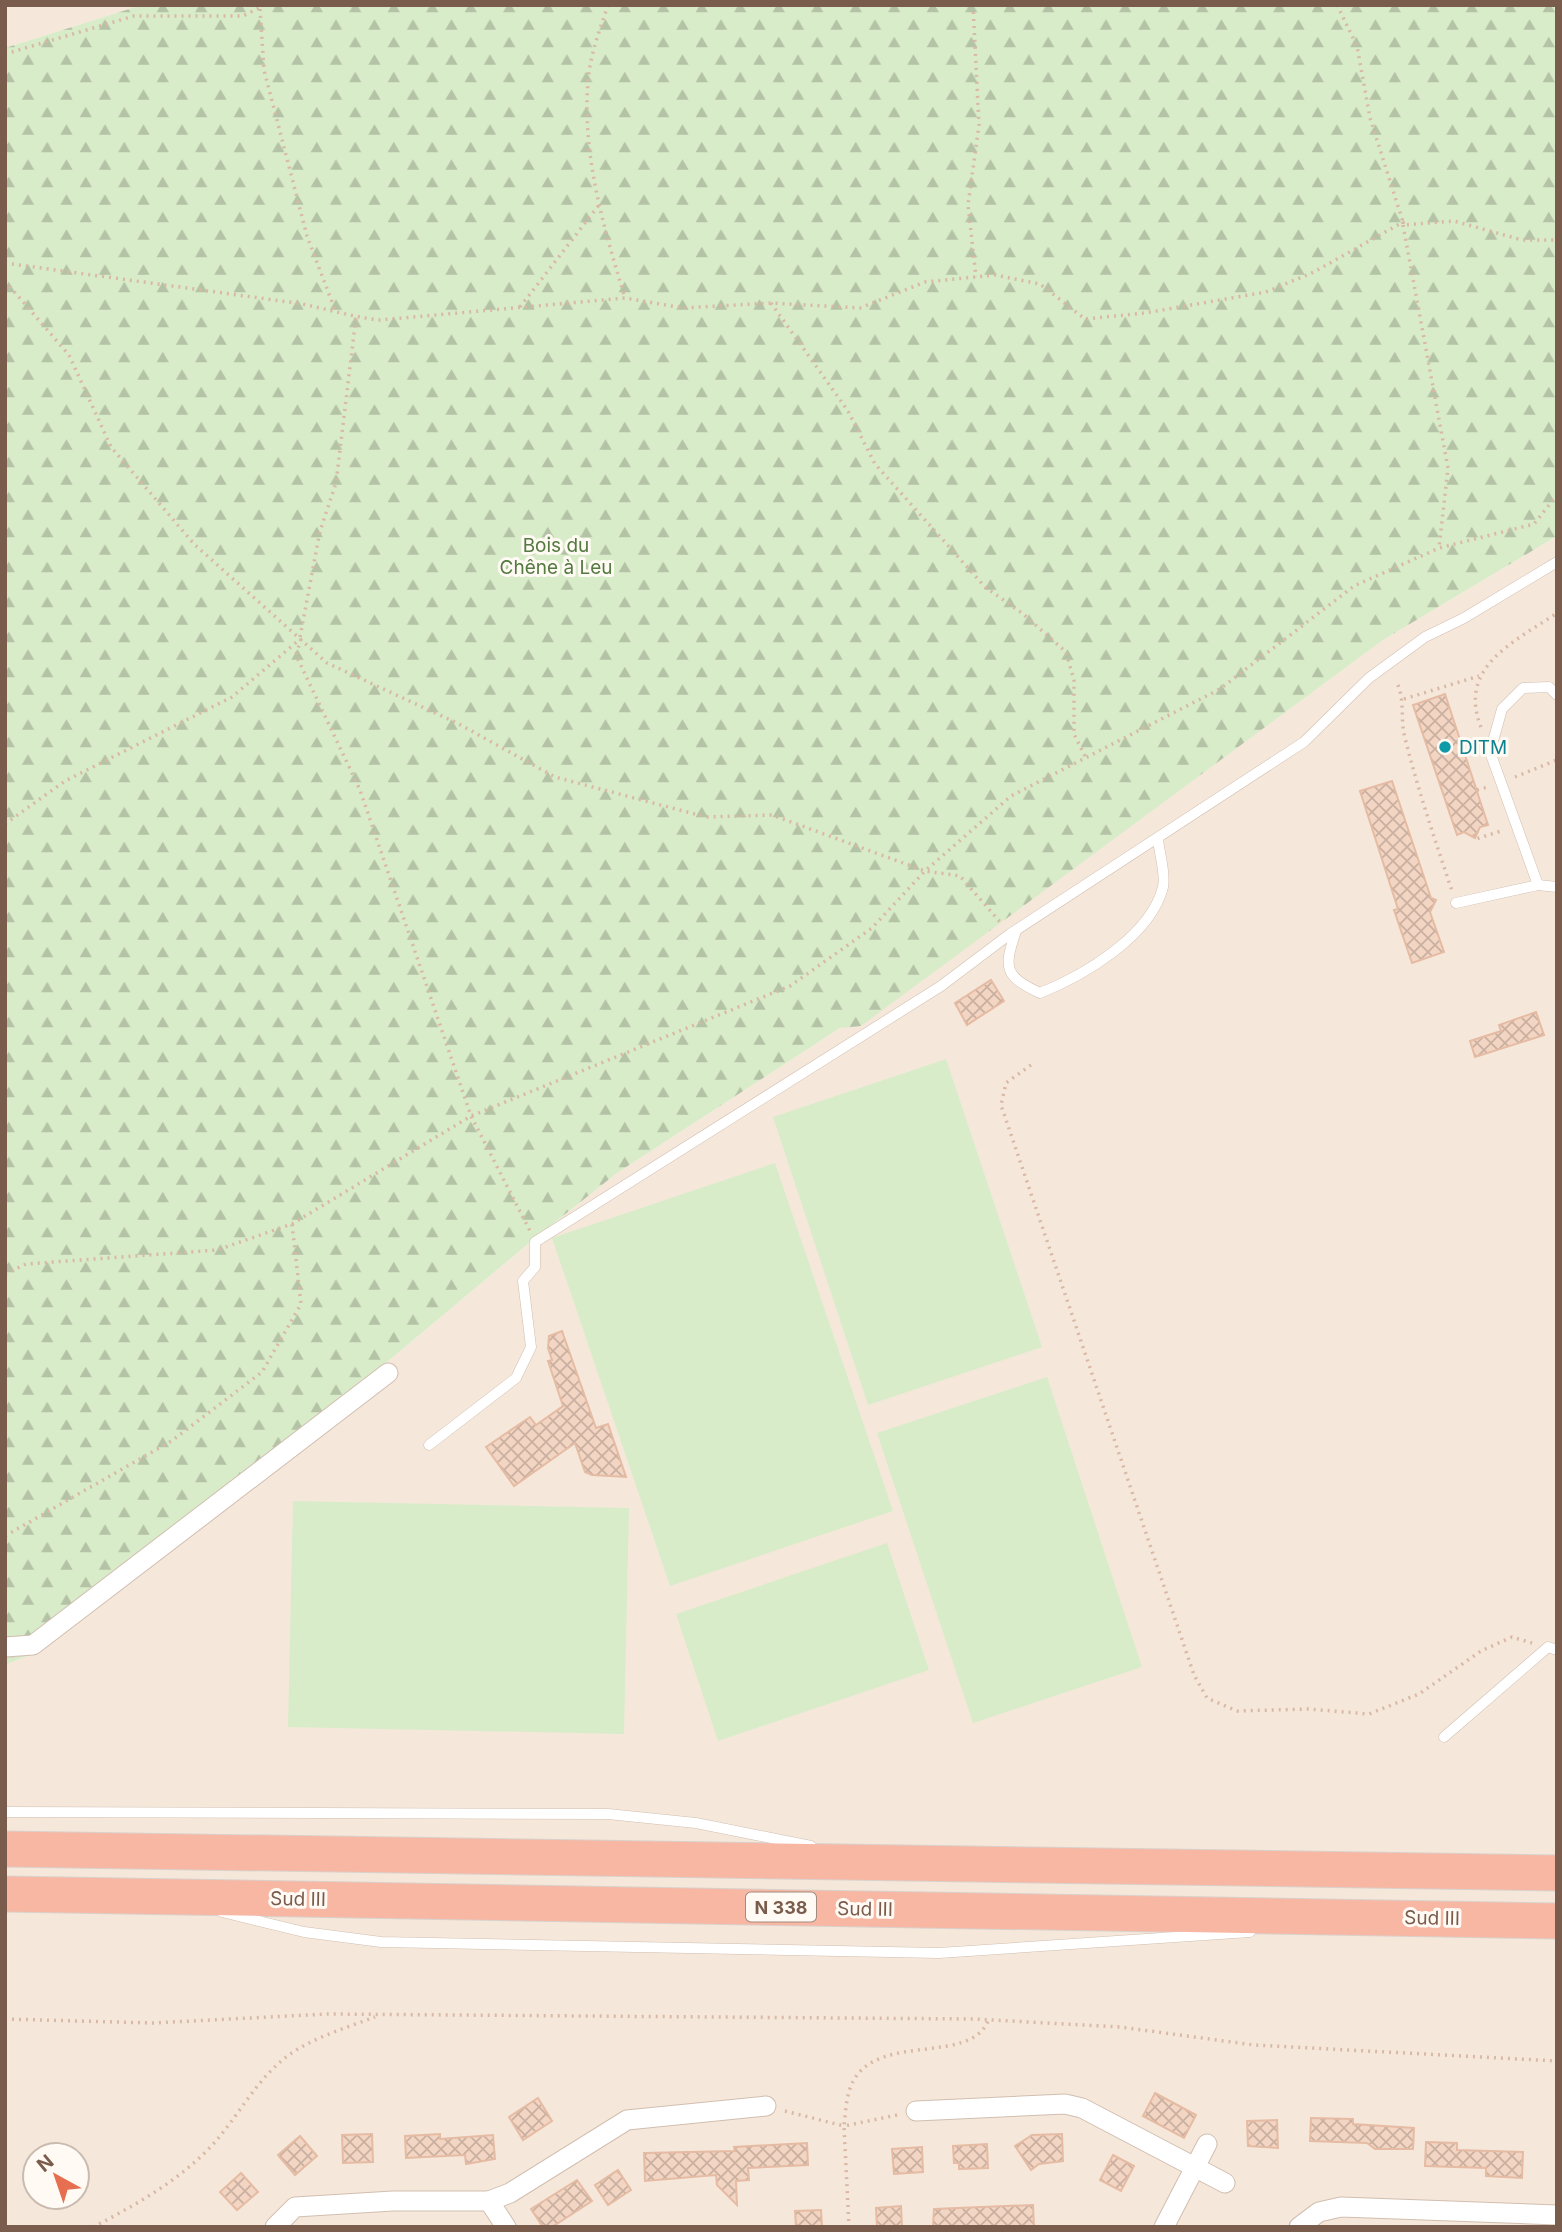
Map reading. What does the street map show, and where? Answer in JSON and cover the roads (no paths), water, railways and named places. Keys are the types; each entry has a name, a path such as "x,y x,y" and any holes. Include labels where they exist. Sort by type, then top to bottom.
{"highway":[{"path":"5,1849 1557,1873"},
{"name":"Sud III","path":"5,1894 1557,1921"}],"street":[{"path":"5,1647 33,1645 388,1373"},
{"path":"916,2111 1065,2104 1082,2108 1225,2183"},
{"path":"275,2227 295,2207 393,2201 489,2201 510,2193 627,2120 766,2106"},
{"path":"1164,2227 1207,2144"},
{"path":"489,2201 506,2227"},
{"path":"1299,2227 1319,2212 1341,2207 1463,2219 1557,2215"}],"lane":[{"path":"429,1445 516,1378 530,1347 523,1281 535,1267 535,1242 941,986 1013,933 1304,742 1369,678 1425,637 1464,618 1557,562"},
{"path":"1538,885 1490,752 1502,709 1523,688 1549,688 1557,695"},
{"path":"1013,933 1006,961 1009,971 1020,984 1040,993 1070,981 1109,956 1150,914 1164,886 1158,839"},
{"path":"1457,903 1538,885 1557,887"},
{"path":"1444,1737 1553,1649"},
{"path":"5,1812 608,1814 696,1823 894,1863"},
{"path":"157,1897 304,1932 382,1942 939,1953 1264,1931"},
{"path":"1305,1928 1428,1918"}],"place":[{"name":"DITM","path":"1445,747"}],"park label":[{"name":"Bois du Chêne à Leu","path":"556,556"}]}
